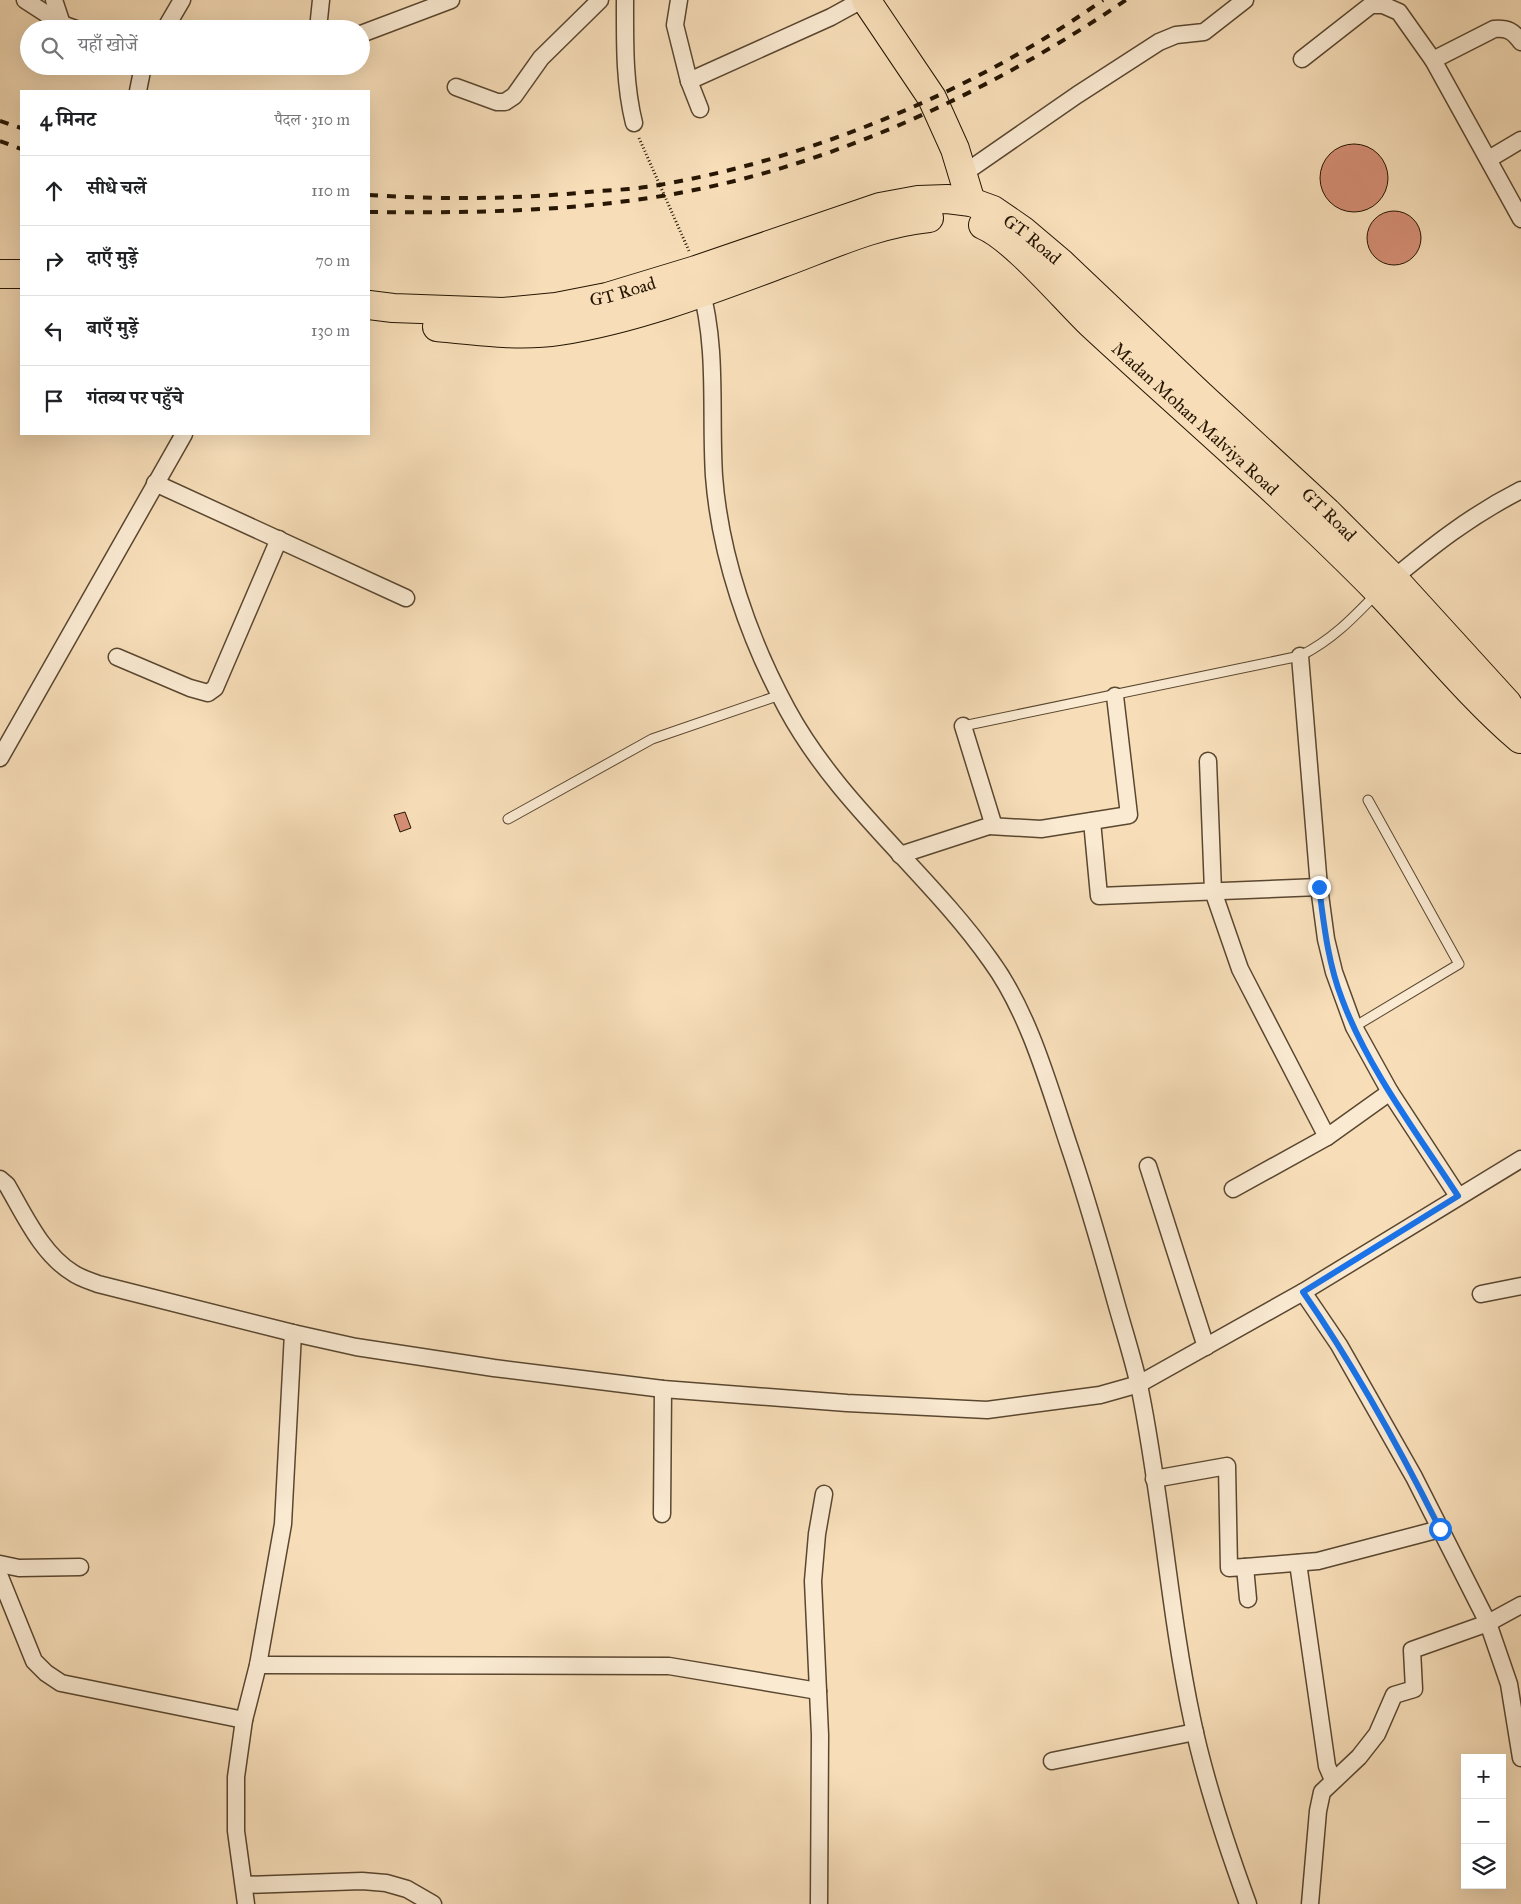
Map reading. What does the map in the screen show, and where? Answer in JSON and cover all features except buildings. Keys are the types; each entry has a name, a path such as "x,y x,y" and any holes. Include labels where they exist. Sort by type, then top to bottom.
{"highway":[{"path":"866,0 932,98 955,149 963,174 966,210"},
{"name":"GT Road","path":"370,320 500,332 557,331 621,317 700,281 880,207 918,200 947,199 966,210 994,210 1022,230 1061,263 1199,394 1328,512 1386,585 1507,703 1521,726"},
{"path":"0,274 20,274"},
{"name":"GT Road","path":"370,305 393,308 503,312 556,307 700,281"},
{"path":"0,293 20,293"},
{"path":"1386,585 1489,712 1521,740"}],"street":[{"path":"24,0 59,20"},
{"path":"54,0 66,20"},
{"path":"170,20 182,0"},
{"path":"319,20 321,0"},
{"path":"370,31 451,0"},
{"path":"456,87 497,102 506,102 514,96 541,58 600,0"},
{"path":"626,0 625,48 630,108 634,124"},
{"path":"679,0 675,25 688,81 700,109"},
{"path":"688,81 831,17 862,0"},
{"path":"963,174 1076,95 1158,42 1176,36 1204,32 1245,0"},
{"path":"1302,59 1372,5 1380,2 1399,12 1433,60 1521,219"},
{"path":"1433,60 1494,29 1505,28 1514,32 1521,42"},
{"path":"138,90 141,75"},
{"path":"1489,159 1521,140"},
{"path":"700,281 707,306 711,332 713,451 719,515 743,607 754,638 780,695 803,735 826,767 991,961 1020,1012 1069,1147 1093,1220 1139,1384 1170,1595 1195,1732 1220,1823 1248,1904"},
{"path":"0,758 183,435"},
{"path":"155,483 406,598"},
{"path":"1386,585 1432,547 1482,510 1521,490"},
{"path":"117,657 190,688 208,693 215,688 279,539"},
{"path":"1300,656 1319,887 1326,939 1334,972 1354,1027 1390,1092 1458,1196"},
{"path":"900,854 989,826 1041,829 1129,815 1115,696"},
{"path":"963,726 992,820 989,826"},
{"path":"1208,761 1212,891 1240,969 1327,1137"},
{"path":"1092,821 1099,896 1319,887"},
{"path":"1233,1190 1327,1137 1390,1092"},
{"path":"0,1179 7,1185 40,1240 55,1260 73,1274 98,1284 293,1333 356,1346 494,1368 663,1389 847,1403 987,1410 1100,1395 1139,1384 1303,1292 1521,1159"},
{"path":"1148,1166 1206,1347"},
{"path":"1481,1294 1521,1286"},
{"path":"1303,1292 1339,1345 1414,1477 1488,1623 1508,1684 1521,1758"},
{"path":"246,1904 236,1831 236,1777 244,1720 258,1665 283,1524 293,1333"},
{"path":"662,1514 663,1389"},
{"path":"1154,1479 1227,1466 1228,1568 1318,1561 1440,1529"},
{"path":"819,1904 820,1735 813,1581 817,1534 824,1494"},
{"path":"1298,1563 1327,1766 1333,1780"},
{"path":"0,1564 19,1568 80,1567"},
{"path":"1245,1567 1248,1600"},
{"path":"0,1578 34,1661 46,1673 61,1683 244,1720"},
{"path":"1310,1904 1318,1811 1322,1792 1359,1757 1377,1734 1394,1695 1414,1688 1412,1650 1488,1623 1521,1605"},
{"path":"258,1665 681,1667 818,1691"},
{"path":"1052,1761 1195,1732"},
{"path":"244,1886 362,1881 386,1883 408,1889 433,1904"}],"lane":[{"path":"963,726 1115,696 1300,656 1321,646 1343,628 1386,585"},
{"path":"508,819 652,739 780,695"},
{"path":"1354,1027 1459,964 1368,800"}],"path":[{"path":"634,124 700,281"}],"railway":[{"path":"370,195 484,198 632,189 712,174 771,159 830,140 888,118 945,92 1000,64 1053,33 1103,0"},
{"path":"370,212 506,211 574,207 642,199 706,188 770,171 833,151 895,127 955,99 1014,69 1126,0"},
{"path":"0,121 20,128"},
{"path":"0,141 20,149"}],"route":[{"path":"1319,887 1326,939 1334,972 1354,1027 1390,1092 1458,1196 1303,1292 1339,1345 1414,1477 1440,1529"}]}
